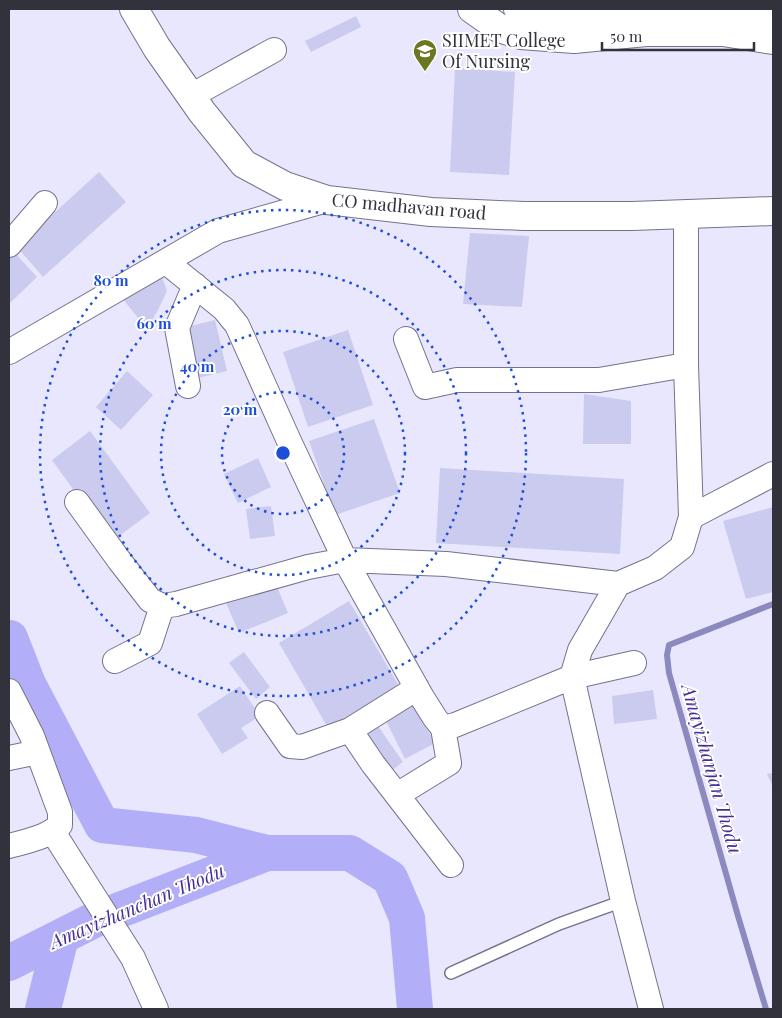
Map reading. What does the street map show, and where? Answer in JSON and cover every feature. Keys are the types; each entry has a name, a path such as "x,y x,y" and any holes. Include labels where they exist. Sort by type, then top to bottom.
{"street":[{"name":"CO madhavan road","path":"134,9 157,48 191,96 244,164 285,186 327,200 431,212 524,216 632,216 773,211"},
{"path":"472,9 499,28 521,35 574,39 646,32 723,32 773,40"},
{"path":"518,9 533,15 549,17 591,16 668,9"},
{"path":"677,9 773,20"},
{"path":"191,96 274,50"},
{"path":"11,347 166,262 218,231 327,200"},
{"path":"9,245 45,203"},
{"path":"77,502 150,600 162,606 176,604 308,567 345,560 446,564 618,584 656,568 682,547 691,517 686,365 686,214"},
{"path":"166,262 224,309 237,325 345,560 417,688 443,728 449,762 397,795"},
{"path":"188,386 177,328 195,285"},
{"path":"406,339 426,387 457,380 598,380 686,365"},
{"path":"691,517 773,474"},
{"path":"618,584 580,650 572,677 623,901 651,1009"},
{"path":"115,661 150,643 162,606"},
{"path":"443,728 572,677 634,662"},
{"path":"267,713 290,746 302,747 350,730 417,688"},
{"path":"9,691 32,736 60,812 60,825 53,832 9,846"},
{"path":"350,730 372,764 451,865"},
{"path":"9,758 38,752"},
{"path":"53,832 133,958 156,1009"}],"lane":[{"path":"451,973 560,924 623,901"}],"building":[{"path":"356,16 361,27 311,52 305,41"},
{"path":"455,68 515,72 509,175 450,172"},
{"path":"99,172 126,202 43,277 17,247"},
{"path":"470,233 529,236 522,307 463,304"},
{"path":"13,251 37,277 9,304 9,255"},
{"path":"162,277 167,291 147,329 122,298"},
{"path":"215,320 227,371 198,378 186,327"},
{"path":"348,330 373,405 308,427 283,352"},
{"path":"127,371 153,395 121,430 96,407"},
{"path":"584,394 631,401 631,444 583,444"},
{"path":"374,419 400,493 335,515 309,441"},
{"path":"90,431 150,513 111,542 52,460"},
{"path":"258,458 271,487 238,503 224,474"},
{"path":"440,468 624,479 620,554 436,543"},
{"path":"271,506 275,536 250,539 246,509"},
{"path":"773,507 773,592 746,599 723,521"},
{"path":"275,582 288,613 239,633 226,603"},
{"path":"349,601 402,691 331,733 279,643"},
{"path":"244,652 270,687 256,699 229,663"},
{"path":"240,686 260,716 241,728 248,738 222,754 197,714"},
{"path":"653,690 657,719 614,724 612,696"},
{"path":"414,703 435,743 405,759 385,719"},
{"path":"378,726 403,762 390,772 365,735"},
{"path":"773,773 773,787 767,774"}],"waterway":[{"name":"Amayizhanjan Thodu","path":"766,1009 669,673 667,655 669,645 773,604"},
{"name":"Amayizhanchan Thodu","path":"10,638 28,684 102,825 196,835 267,853 350,853 390,878 407,918 415,1009"},
{"name":"Amayizhanchan Thodu","path":"9,963 94,920 267,853"},
{"path":"43,1009 61,937"}],"place":[{"name":"SIIMET College Of Nursing","path":"425,72"}]}
